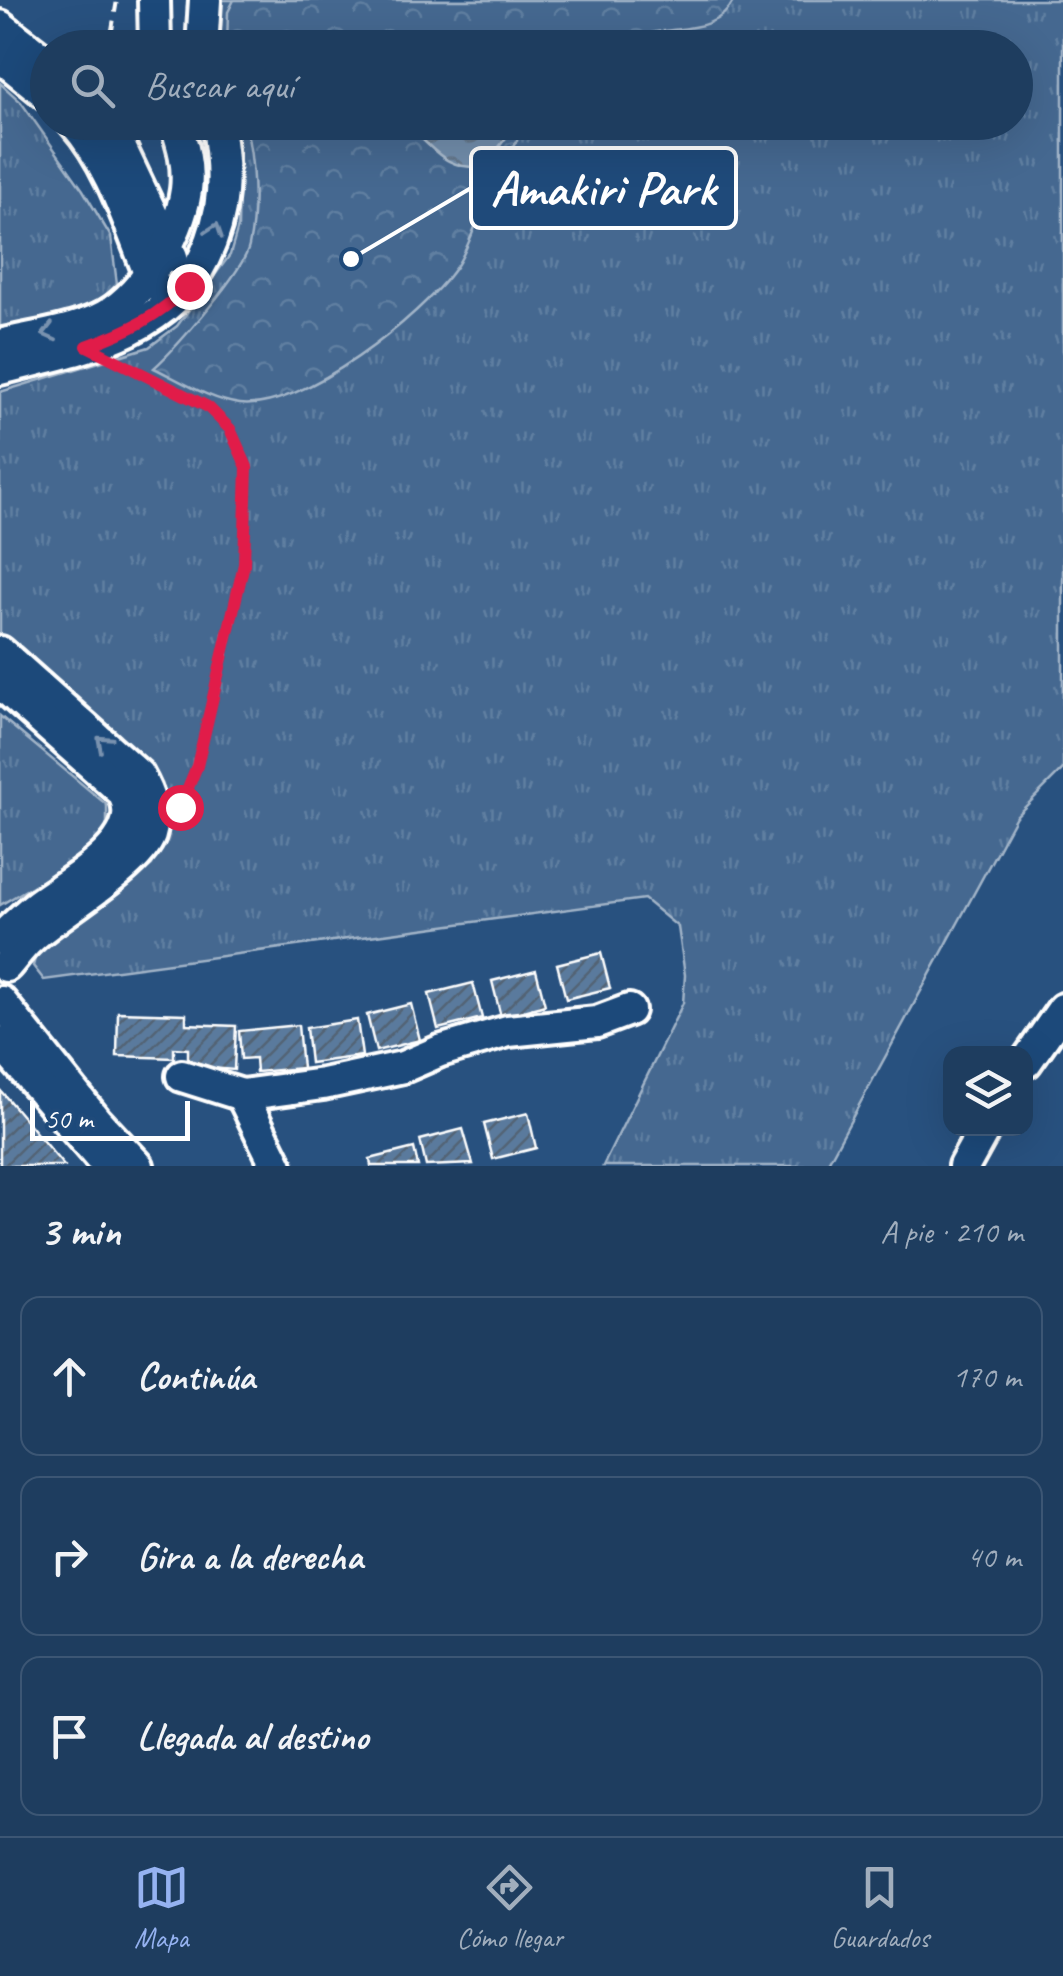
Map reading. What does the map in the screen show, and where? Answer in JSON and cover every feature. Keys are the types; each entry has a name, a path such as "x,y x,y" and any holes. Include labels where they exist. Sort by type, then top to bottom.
{"street":[{"path":"154,0 155,30"},
{"path":"203,30 205,0"},
{"path":"0,26 30,48"},
{"path":"0,56 30,80"},
{"path":"85,140 132,226 164,311"},
{"path":"115,140 164,245 189,286"},
{"path":"0,345 99,320 129,298 149,274 174,231 186,190 186,158 181,140"},
{"path":"0,369 124,333 164,311 189,286 217,232 225,180 219,140"},
{"path":"0,652 138,776 149,794 152,821 149,838 130,860 29,938 2,954"},
{"path":"0,683 123,792 129,804 124,832 110,852 32,909 2,954 8,982 0,1002 89,1128 107,1166"},
{"path":"1033,1052 1063,1009"},
{"path":"182,1076 242,1095 377,1073 508,1031 598,1022 628,1010"},
{"path":"0,1042 89,1128 138,1166"},
{"path":"242,1095 277,1166"},
{"path":"964,1166 981,1136"}],"path":[{"path":"113,30 117,0"},
{"path":"87,346 208,407 230,429 247,467 244,564 197,766 180,807 152,821"}],"green space":[{"path":"217,0 1063,0 1063,769 1016,816 826,1166 603,1166 683,1003 685,975 678,927 644,899 44,980 33,966 38,947 152,865 160,836 162,796 161,786 0,640 0,392 149,347 177,326 230,255 238,227 234,140 1033,140 1033,30 217,30"},
{"path":"234,0 734,0 710,22 673,30 227,30 228,12"},
{"path":"0,83 30,115 30,140 48,140 111,237 117,284 94,307 0,331"},
{"path":"249,140 517,140 491,187 461,259 416,310 389,334 326,377 295,393 266,402 240,404 207,394 154,368 192,328 244,258 253,216"},
{"path":"0,716 107,805 107,828 96,849 0,905"}],"water":[{"path":"423,140 504,140 484,167 456,164"}],"building":[{"path":"601,953 610,988 566,999 557,964"},
{"path":"536,970 545,1005 501,1017 492,981"},
{"path":"473,983 482,1018 438,1029 429,994"},
{"path":"411,1004 420,1040 376,1051 367,1015"},
{"path":"118,1012 186,1014 186,1024 236,1026 234,1070 188,1066 188,1049 174,1048 174,1058 117,1056"},
{"path":"357,1020 362,1056 310,1063 306,1028"},
{"path":"298,1025 302,1068 256,1072 255,1058 241,1059 239,1031"},
{"path":"0,1090 64,1166 0,1166"},
{"path":"528,1113 536,1148 493,1159 484,1124"},
{"path":"463,1129 473,1164 426,1166 420,1140"},
{"path":"414,1148 418,1166 371,1166 370,1159"}],"place":[{"name":"Amakiri Park","path":"351,259"}],"route":[{"path":"180,807 197,766 244,564 247,467 230,429 208,407 87,346 124,333 164,311 189,286"}]}
